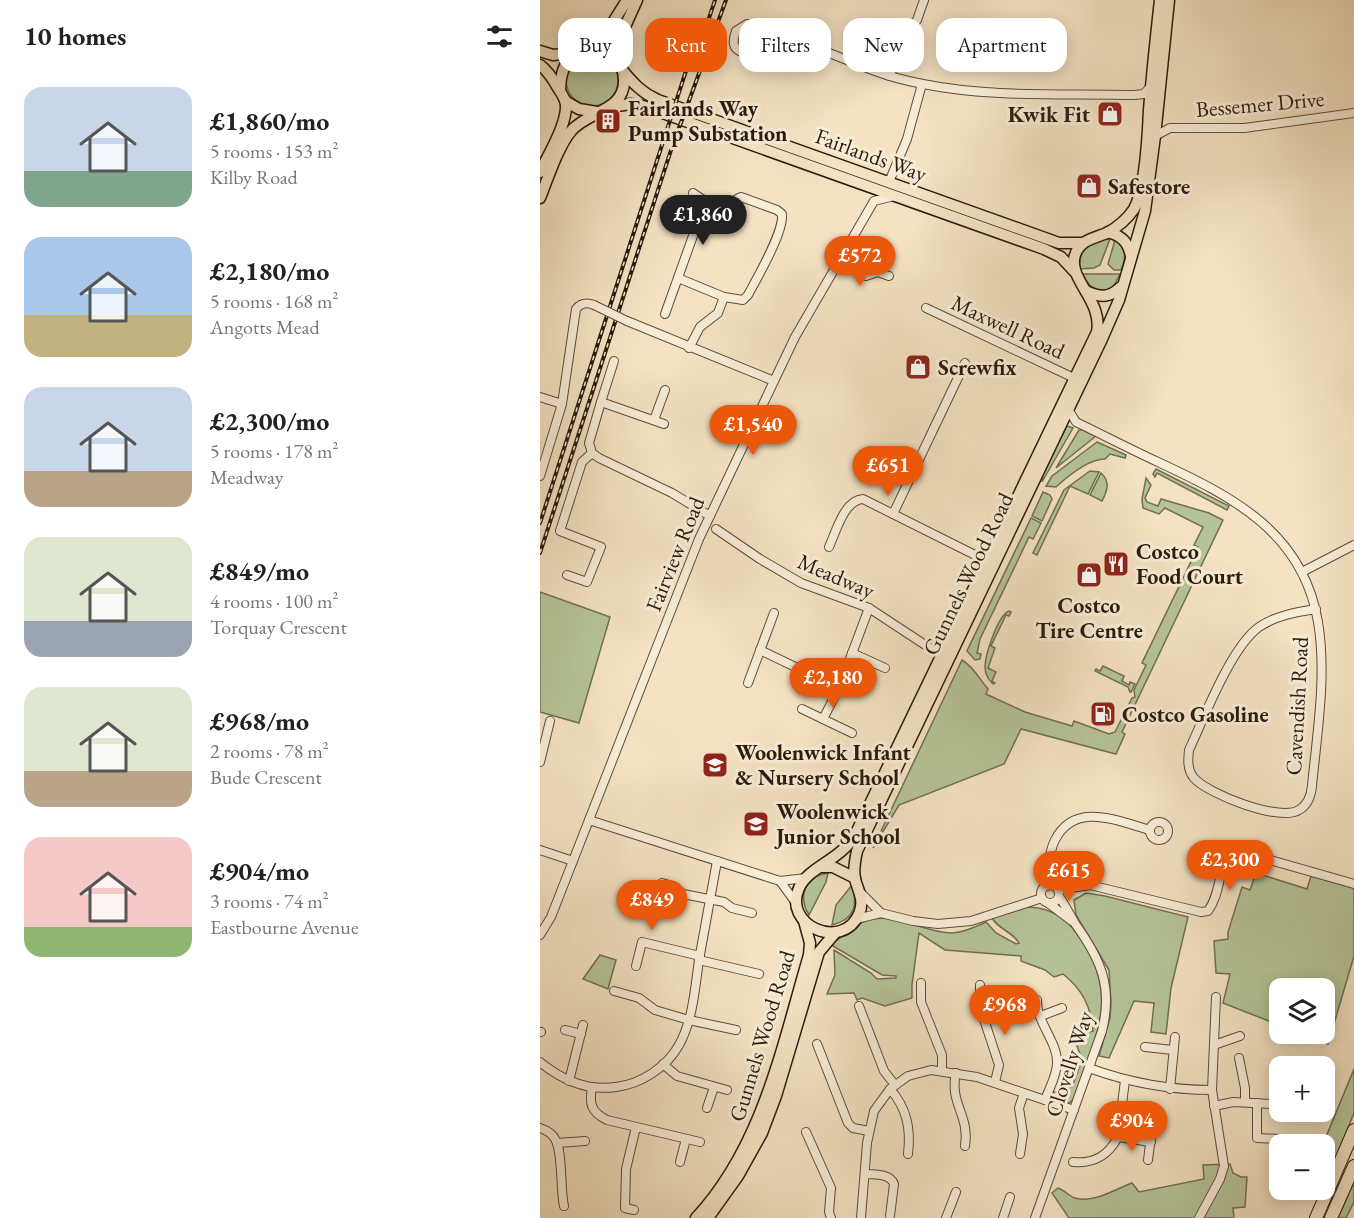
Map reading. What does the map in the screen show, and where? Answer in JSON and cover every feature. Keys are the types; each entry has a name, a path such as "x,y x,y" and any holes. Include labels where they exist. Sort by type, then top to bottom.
{"highway":[{"path":"1316,1218 1354,1130"},
{"path":"1331,1218 1354,1166"}],"main road":[{"path":"616,18 627,0"},
{"path":"629,18 637,0"},
{"name":"Gunnels Wood Road","path":"861,892 855,878 857,851 1110,321 1136,245 1145,211 1155,136 1152,85 1160,0"},
{"name":"Gunnels Wood Road","path":"1083,243 1108,232 1130,216 1138,200 1154,111 1169,0"},
{"path":"540,51 558,54"},
{"path":"540,65 547,71 566,101 579,109 598,112"},
{"path":"560,90 562,72"},
{"path":"540,198 570,133 578,123 611,107 617,101 624,87 622,72"},
{"name":"Fairlands Way","path":"625,72 637,88 658,100 1059,243 1083,243"},
{"path":"540,172 564,121 566,101"},
{"name":"Fairlands Way","path":"611,107 640,105 1044,249 1061,257 1074,271"},
{"path":"1108,232 1124,240 1129,246 1131,256"},
{"path":"1074,271 1075,255 1083,243"},
{"name":"Gunnels Wood Road","path":"806,878 844,850 855,835 1096,332 1098,322 1096,309 1074,271"},
{"path":"1086,291 1109,296 1121,287"},
{"path":"822,867 833,867 855,878"},
{"path":"796,903 797,893 806,878"},
{"path":"856,919 862,904 861,892"},
{"name":"Gunnels Wood Road","path":"696,1218 714,1198 741,1155 767,1096 809,955 810,943 796,903"},
{"name":"Gunnels Wood Road","path":"708,1218 738,1176 762,1133 776,1096 819,952 835,933 856,919"},
{"name":"Gunnels Wood Road","path":"804,921 814,929 835,933"}],"street":[{"path":"890,76 903,37 917,20 924,0"},
{"path":"747,24 783,36 789,41 783,45 744,53 734,48 733,41 736,31 747,24"},
{"path":"831,54 890,76 964,92 1134,95 1144,94 1152,85"},
{"path":"889,182 907,139 922,84"},
{"name":"Bessemer Drive","path":"1134,95 1170,128"},
{"name":"Bessemer Drive","path":"1155,136 1170,128 1244,128 1354,113"},
{"path":"867,186 874,201 894,196"},
{"path":"665,314 704,203 700,197 693,194"},
{"path":"678,278 724,297 743,300 748,296 770,252 783,216 777,210 741,198 734,202 728,219 722,226 710,229 696,225"},
{"name":"Fairview Road","path":"540,935 551,917 710,516 795,337 874,201"},
{"path":"840,260 866,276 878,272 889,276"},
{"path":"689,348 700,327 718,314 724,297"},
{"path":"540,476 562,404 576,309 580,305 585,303 594,305 689,348 774,381"},
{"name":"Maxwell Road","path":"926,308 1074,378"},
{"path":"614,361 589,442 592,453 672,493 710,516"},
{"path":"894,514 965,363"},
{"path":"654,420 665,390"},
{"path":"540,397 562,404"},
{"path":"601,402 664,424"},
{"path":"1060,427 1076,422 1068,409"},
{"name":"Cavendish Road","path":"1076,422 1185,474 1231,499 1256,516 1287,547 1302,572 1316,609 1321,649 1320,687 1309,800 1300,810 1290,813 1276,812 1246,805 1224,796 1194,778 1189,766 1189,750 1243,643 1266,623 1289,614 1316,609"},
{"path":"567,575 587,582 601,547 560,531 582,462 592,453"},
{"path":"829,547 847,510 857,500 863,499 975,555 983,570"},
{"name":"Meadway","path":"716,529 801,583 869,609 942,656"},
{"path":"1302,572 1354,545"},
{"path":"975,555 992,550"},
{"path":"823,719 839,688 869,609"},
{"path":"748,683 774,613"},
{"path":"760,650 839,688"},
{"path":"852,653 885,669"},
{"path":"802,709 852,733"},
{"path":"540,762 550,721"},
{"path":"1045,900 1042,892 1047,886 1053,842 1063,827 1078,818 1096,816 1150,830"},
{"path":"589,820 780,881 806,878"},
{"path":"540,850 573,861"},
{"path":"1058,893 1090,885 1202,912 1208,910 1214,903 1223,866 1228,856 1234,853 1249,853 1354,884"},
{"path":"540,1062 569,1081 592,1087 608,1088 624,1086 641,1079 663,1064 679,1046 689,1020 717,861"},
{"path":"780,881 796,903"},
{"path":"662,883 673,886 683,894 710,899 752,913"},
{"path":"1047,886 1054,887 1058,893"},
{"path":"861,892 881,913"},
{"path":"856,919 881,913 925,923 961,923 1045,900 1055,901 1058,893"},
{"name":"Clovelly Way","path":"1035,1218 1089,1068 1107,1005 1105,985 1096,954 1058,893"},
{"name":"Clovelly Way","path":"1045,900 1075,923"},
{"path":"636,966 642,942 759,974"},
{"path":"921,983 921,1002 942,1056 942,1070"},
{"path":"980,986 980,1007 999,1065 995,1082"},
{"path":"615,991 639,998 655,1010 736,1030"},
{"path":"1198,1218 1220,1179 1224,1166 1212,1090 1216,997"},
{"path":"1037,1000 1058,1065 1046,1100"},
{"path":"858,1006 909,1125 908,1154"},
{"path":"1041,1016 1062,1008"},
{"path":"565,1030 582,1029 569,1081"},
{"path":"1214,1045 1240,1036"},
{"path":"1170,1089 1175,1037"},
{"path":"816,1044 848,1123 853,1128 869,1131"},
{"path":"1145,1046 1173,1050"},
{"path":"1239,1058 1245,1088 1245,1102"},
{"path":"663,1064 677,1076 727,1090"},
{"path":"1089,1068 1125,1080 1170,1089 1212,1090"},
{"path":"861,1218 869,1131 874,1111 892,1087 908,1076 920,1072 942,1070 995,1082 1074,1110"},
{"path":"956,1073 953,1090 966,1125 965,1146"},
{"path":"1073,1162 1090,1163 1110,1150 1118,1137 1125,1080"},
{"path":"592,1087 591,1107 596,1114 607,1120 700,1142"},
{"path":"707,1108 714,1087"},
{"path":"1020,1154 1023,1134 1019,1108 1024,1093"},
{"path":"1214,1106 1245,1102 1269,1104"},
{"path":"1257,1103 1257,1138 1269,1139"},
{"path":"1148,1160 1153,1121"},
{"path":"625,1208 626,1169 636,1127"},
{"path":"540,1128 549,1132 557,1143 564,1206"},
{"path":"806,1132 831,1188 829,1212 831,1218"},
{"path":"1118,1137 1151,1142"},
{"path":"680,1162 686,1139"},
{"path":"557,1143 585,1141"},
{"path":"865,1174 888,1176 893,1179 890,1216"},
{"path":"946,1218 956,1192"},
{"path":"1003,1218 1011,1197"}],"green space":[{"path":"567,72 617,72 618,85 614,95 607,102 597,106 587,106 577,102 570,95 566,85"},
{"path":"1103,239 1110,239 1100,265 1080,269 1082,253"},
{"path":"1115,240 1122,247 1124,254 1121,270 1114,270 1108,264"},
{"path":"1082,274 1120,274 1112,289 1097,290"},
{"path":"1067,426 1073,428 1042,482 1043,472"},
{"path":"1079,430 1096,436 1056,468"},
{"path":"1097,442 1126,455 1125,458 1110,454 1105,459 1092,462 1079,469 1056,487 1046,486 1052,476"},
{"path":"1156,469 1229,506 1227,510 1157,473 1155,477 1153,474"},
{"path":"1090,471 1099,472 1088,494 1070,486 1037,555 1033,553 1064,490"},
{"path":"1101,473 1107,483 1107,490 1102,501 1090,495"},
{"path":"1146,478 1151,485 1145,498 1147,502 1158,506 1161,499 1209,513 1223,520 1122,732 1125,734 1116,754 1021,729 1004,764 899,805 873,848 962,660 974,670 988,689 986,694 1025,712 1072,726 1074,721 1109,734 1115,732 1132,698 1135,697 1134,690 1146,665 1142,663 1198,547 1194,545 1203,527 1165,508 1159,514 1143,508 1142,499"},
{"path":"1043,492 1050,495 1052,499 1042,521 1032,516"},
{"path":"1031,518 1041,523 1033,539 1029,537 980,639 977,653 981,654 980,659 975,660 967,651"},
{"path":"540,592 610,617 579,723 540,712"},
{"path":"1011,612 1009,616 1006,615 991,646 995,648 988,668 996,672 993,684 985,669 987,654 997,627 1005,614"},
{"path":"1103,666 1124,676 1122,681 1129,685 1130,682 1135,684 1131,692 1128,687 1095,671 1096,669 1100,671"},
{"path":"828,873 826,882 809,915 804,901 806,888 814,878"},
{"path":"1256,873 1307,889 1311,876 1354,888 1354,956 1335,1020 1335,978 1269,978 1269,1021 1223,1003 1230,974 1216,973 1214,941 1228,939 1228,932 1242,887 1250,890"},
{"path":"852,885 855,899 853,910 846,919 832,925 836,905"},
{"path":"1086,893 1188,917 1171,988 1166,1034 1151,1032 1154,1003 1134,1001 1109,1058 1099,1056 1110,1018 1109,970 1076,915 1074,900"},
{"path":"1028,907 1052,912 1065,920 1081,939 1093,960 1100,981 1102,1000 1100,1019 1089,1058 1073,1100 1069,1103 1056,1100 1051,1093 1072,1087 1082,1060 1074,1037 1093,1031 1088,1006 1080,992 1063,974 1054,977 1045,970 1021,961 1021,956 945,950 919,933 912,998 885,1006 862,998 857,1000 854,993 827,994 835,975 834,950 877,979 896,978 896,976 882,975 833,946 833,943 863,922 878,918 898,920 950,933 964,931 986,922 996,933 1016,944 1019,943 1016,939 992,918"},
{"path":"600,955 616,960 608,989 583,979"},
{"path":"1354,1069 1354,1113 1335,1159 1335,1134 1327,1134 1332,1122 1335,1122 1335,1115"},
{"path":"1230,1164 1233,1173 1247,1177 1245,1207 1233,1208 1234,1218 1069,1218 1052,1193 1058,1188 1075,1198 1089,1199 1132,1183 1139,1192 1204,1179 1203,1165"},
{"path":"1354,1181 1354,1202 1346,1218 1338,1218"}],"railway":[{"path":"709,18 715,0"},
{"path":"540,553 672,147 726,0"},
{"path":"540,523 686,72"}],"place":[{"name":"Kwik Fit","path":"1110,114"},
{"name":"Fairlands Way Pump Substation","path":"608,121"},
{"name":"Safestore","path":"1089,186"},
{"name":"Screwfix","path":"918,367"},
{"name":"Costco Food Court","path":"1116,564"},
{"name":"Costco Tire Centre","path":"1089,575"},
{"name":"Costco Gasoline","path":"1103,714"},
{"name":"Woolenwick Infant & Nursery School","path":"715,765"},
{"name":"Woolenwick Junior School","path":"756,824"}]}
